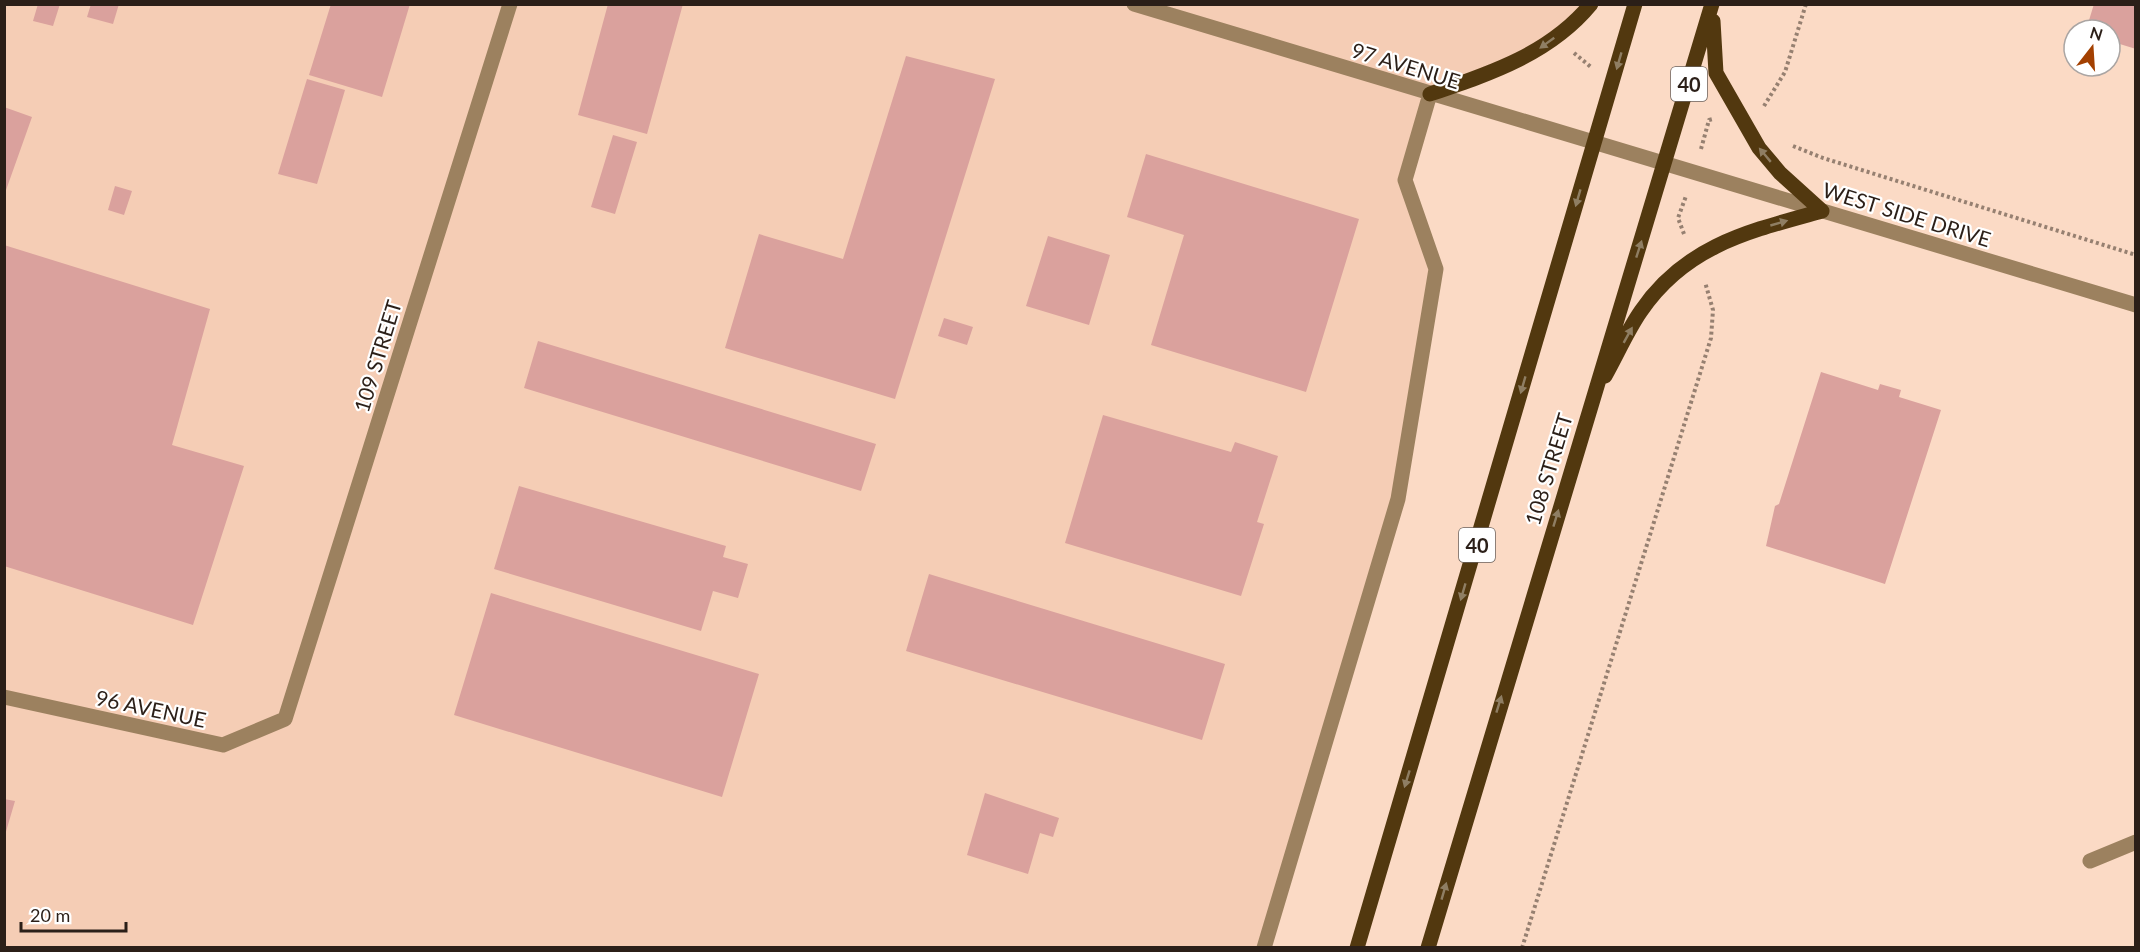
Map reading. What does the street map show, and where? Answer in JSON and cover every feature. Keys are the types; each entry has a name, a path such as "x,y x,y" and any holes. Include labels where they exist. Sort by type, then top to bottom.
{"main road":[{"path":"1430,94 1521,60 1548,43 1591,4"},
{"name":"40","path":"1357,948 1635,4"},
{"path":"1713,4 1712,44 1716,73 1766,156 1822,211"},
{"name":"108 STREET","path":"1428,948 1589,405 1666,164 1713,4"},
{"path":"1589,405 1641,310 1665,283 1693,258 1738,234 1822,211"}],"street":[{"name":"109 STREET","path":"285,719 510,4"},
{"name":"97 AVENUE","path":"1134,4 1666,164"},
{"path":"1264,948 1398,499 1436,269 1405,180 1430,94"},
{"name":"WEST SIDE DRIVE","path":"1666,164 2136,304"},
{"name":"96 AVENUE","path":"4,697 223,745 285,719"},
{"path":"2090,861 2136,842"}],"path":[{"path":"1522,948 1711,338 1713,310 1705,280 1693,258 1678,218 1709,120 1740,114 1763,106 1785,72 1806,4"},
{"path":"1569,48 1592,68"},
{"path":"1763,106 1768,115"},
{"path":"1782,142 1822,158 2136,255"}],"shaded area":[{"path":"5,5 1591,5 1547,43 1430,95 1405,180 1436,269 1398,499 1264,947 5,948"}],"building":[{"path":"38,4 60,4 53,26 33,21"},
{"path":"91,4 119,4 113,24 87,17"},
{"path":"331,4 410,4 382,97 309,75"},
{"path":"608,4 683,4 647,134 578,115"},
{"path":"2094,4 2136,4 2136,49 2122,45 2122,18 2090,18"},
{"path":"906,56 995,79 895,399 725,348 759,234 843,259"},
{"path":"307,79 345,90 317,184 278,174"},
{"path":"4,107 32,117 5,193 4,193"},
{"path":"613,135 637,142 615,214 591,207"},
{"path":"1146,154 1359,219 1306,392 1151,345 1184,235 1127,217"},
{"path":"115,186 132,191 124,215 108,210"},
{"path":"1048,236 1110,255 1089,325 1026,306"},
{"path":"4,245 210,309 172,445 244,466 193,625 4,566"},
{"path":"944,318 973,327 967,345 938,336"},
{"path":"538,341 876,444 861,491 524,388"},
{"path":"1821,372 1878,390 1880,384 1901,390 1899,397 1941,410 1885,584 1766,546 1775,506 1779,504"},
{"path":"1103,415 1231,452 1235,442 1278,456 1257,522 1264,524 1241,596 1065,543"},
{"path":"519,486 726,546 723,557 748,564 738,598 713,591 701,631 494,569"},
{"path":"929,574 1225,664 1202,740 906,651"},
{"path":"491,593 759,674 722,797 454,715"},
{"path":"985,793 1059,818 1053,837 1040,833 1028,874 967,855"},
{"path":"4,799 15,801 5,835 4,835"}]}
